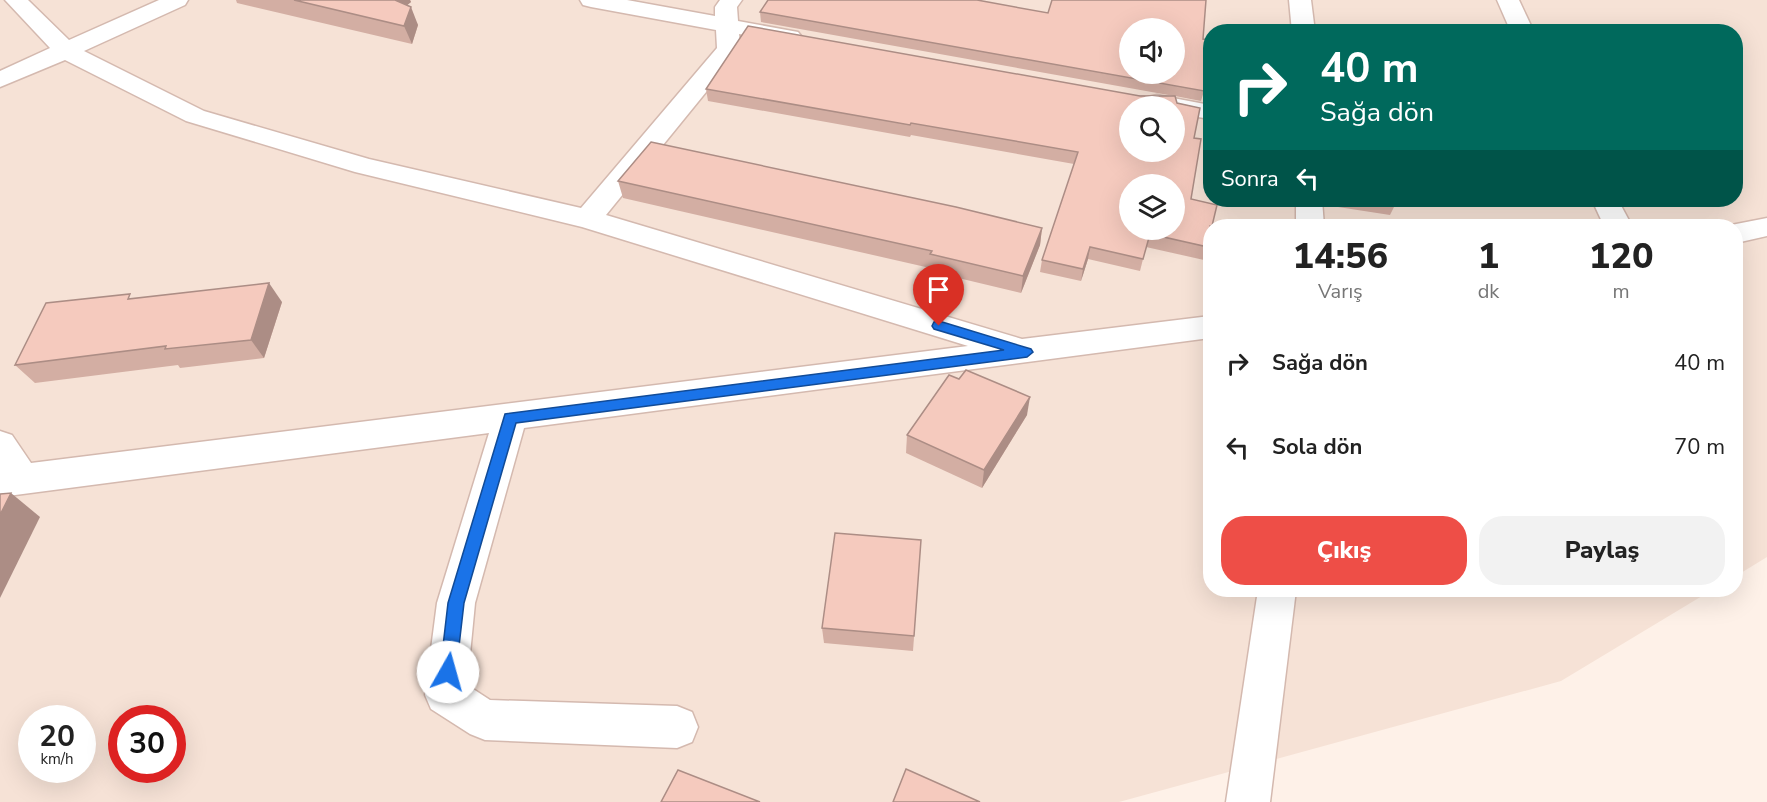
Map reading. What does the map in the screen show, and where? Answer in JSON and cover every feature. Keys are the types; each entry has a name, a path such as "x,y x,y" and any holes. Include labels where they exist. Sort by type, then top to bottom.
{"street":[{"path":"16,0 66,51 195,116 364,166 587,219 1027,352"},
{"path":"0,80 177,0"},
{"path":"591,0 811,41"},
{"path":"587,219 729,49 726,7 731,0"},
{"path":"1300,0 1303,24"},
{"path":"1508,0 1520,24"},
{"path":"1185,107 1203,111"},
{"path":"1743,232 1767,227"},
{"path":"0,445 11,481 1203,328"},
{"path":"510,418 456,603 445,694 485,720 677,727"},
{"path":"1248,802 1276,597"}],"shaded area":[{"path":"0,0 1767,0 1767,557 1743,572 1743,219 1203,219 1203,597 1700,597 1561,681 1119,802 0,802"}],"building":[{"path":"294,0 395,0 411,7 404,26"},
{"path":"768,0 977,0 1048,13 1052,0 1206,0 1203,91 1165,84 1185,84 1185,18 1119,18 1119,76 760,12"},
{"path":"748,26 1140,96 1119,96 1119,162 1185,162 1185,105 1200,108 1194,138 1201,139 1191,199 1203,202 1203,207 1217,207 1214,219 1203,219 1203,246 1177,240 1185,240 1185,174 1119,174 1119,240 1148,240 1143,259 1090,247 1083,269 1042,260 1078,152 911,123 910,125 706,89"},
{"path":"651,142 956,207 1042,228 1023,276 930,254 932,251 618,181"},
{"path":"269,283 251,340 165,349 166,346 15,365 46,303 130,294 128,299"},
{"path":"966,370 1030,397 984,470 907,435 949,375 959,379"},
{"path":"11,493 0,515 0,494"},
{"path":"835,533 921,540 914,636 822,628"},
{"path":"906,769 980,802 893,802"},
{"path":"678,770 760,802 661,802"}],"route":[{"path":"448,672 456,603 510,418 1027,352 939,326"}]}
